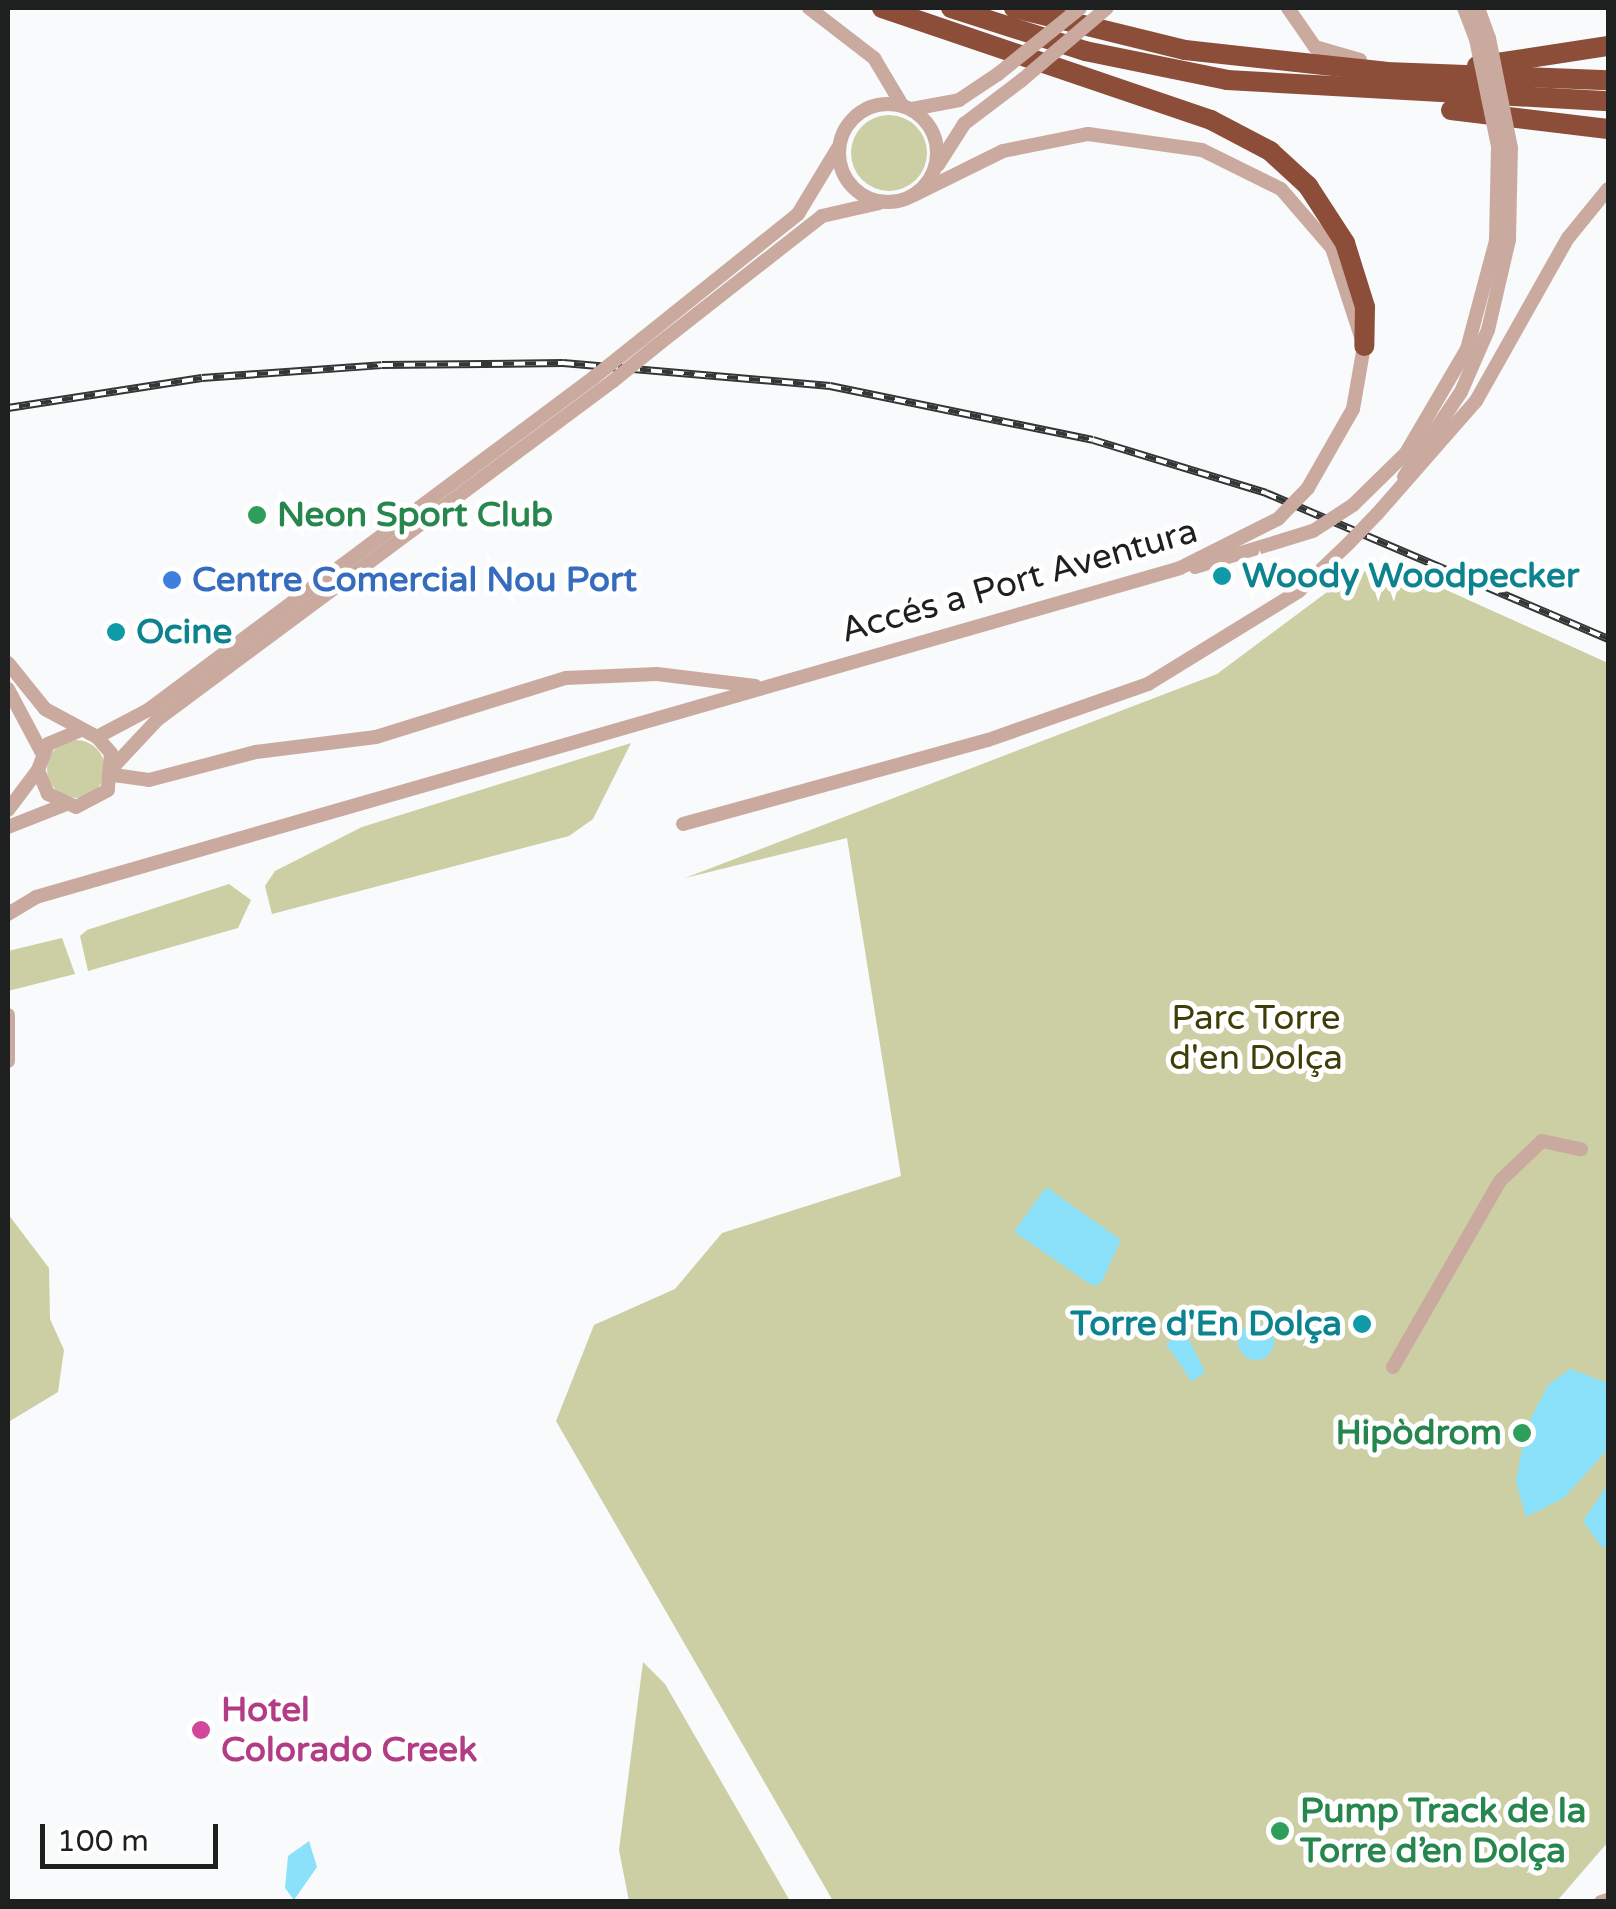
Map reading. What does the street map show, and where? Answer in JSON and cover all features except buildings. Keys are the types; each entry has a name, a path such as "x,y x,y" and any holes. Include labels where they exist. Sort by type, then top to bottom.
{"highway":[{"path":"882,8 1211,120 1270,152 1308,186 1346,242 1365,307 1364,346"},
{"path":"951,8 1123,60 1608,129"},
{"path":"1014,8 1144,42 1311,64 1608,80"},
{"path":"1311,64 1360,60 1472,66 1608,46"},
{"path":"1361,94 1608,101"}],"street":[{"path":"808,8 874,58 907,107 934,135 935,170"},
{"path":"871,106 907,107 959,100 1080,8"},
{"path":"914,196 964,124 1107,8"},
{"path":"1288,8 1315,47 1360,60"},
{"path":"1464,8 1487,38"},
{"path":"1377,514 1448,414 1494,285 1505,147 1505,95 1478,8"},
{"path":"1488,8 1487,38 1505,147"},
{"path":"8,663 45,709 78,731 97,737 148,710 642,340 798,214 840,143 888,81"},
{"path":"8,827 64,805 94,803 114,771 156,720 614,381 822,216 914,196 986,157 1056,137 1128,135 1202,150 1281,189 1309,216 1341,266 1364,346"},
{"path":"840,143 849,183 885,202"},
{"path":"683,824 988,740 1148,684 1300,591 1377,514 1476,401 1542,286 1608,189"},
{"path":"1180,568 1224,565 1313,531 1352,505 1417,437 1481,329"},
{"name":"Accés a Port Aventura","path":"8,914 22,905 377,797 1180,568 1278,519 1308,488 1353,409 1364,346"},
{"name":"Accés a Port Aventura","path":"114,771 149,780 256,752 376,737 566,678 631,673 771,686"},
{"path":"8,689 42,753 38,770 8,810"},
{"path":"42,753 78,731"},
{"path":"97,737 114,771"},
{"path":"38,770 64,805"},
{"path":"8,928 22,905"},
{"path":"8,1015 8,1062"},
{"path":"1393,1367 1500,1181 1542,1141 1580,1149"}],"green space":[{"path":"889,115 916,126 927,153 916,180 889,191 862,180 851,153 862,126"},
{"name":"Parc Torre d'en Dolça","path":"1400,569 1608,663 1608,1842 1557,1901 833,1901 556,1421 594,1325 675,1289 722,1233 901,1176 847,838 685,878 1217,674 1354,572"},
{"path":"76,740 97,748 105,769 97,790 76,798 55,790 47,769 55,748"},
{"path":"631,743 593,819 569,836 272,914 265,886 275,871 362,827"},
{"path":"229,884 251,900 238,928 88,971 80,936 87,930"},
{"path":"62,938 75,974 8,991 8,951"},
{"path":"8,1214 49,1268 50,1319 64,1350 58,1392 10,1421"},
{"path":"643,1662 665,1684 790,1901 629,1901 619,1850"}],"water":[{"path":"1046,1187 1121,1240 1101,1283 1093,1286 1014,1232"},
{"path":"1256,1324 1268,1330 1274,1342 1268,1354 1256,1360 1244,1354 1238,1342 1244,1330"},
{"path":"1185,1331 1205,1372 1192,1382 1166,1344"},
{"path":"1570,1369 1608,1383 1608,1449 1564,1498 1526,1517 1516,1482 1526,1428 1548,1385"},
{"path":"1608,1484 1608,1547 1602,1547 1583,1521"},
{"path":"309,1841 317,1867 294,1900 285,1888 288,1856"}],"railway":[{"path":"8,408 202,378 382,365 563,363 830,386 1093,440 1266,493 1608,639"}],"place":[{"name":"Neon Sport Club","path":"257,515"},
{"name":"Woody Woodpecker","path":"1222,576"},
{"name":"Centre Comercial Nou Port","path":"172,580"},
{"name":"Ocine","path":"116,632"},
{"name":"Torre d'En Dolça","path":"1362,1324"},
{"name":"Hipòdrom","path":"1522,1433"},
{"name":"Hotel Colorado Creek","path":"201,1730"},
{"name":"Pump Track de la Torre d’en Dolça","path":"1280,1831"}]}
